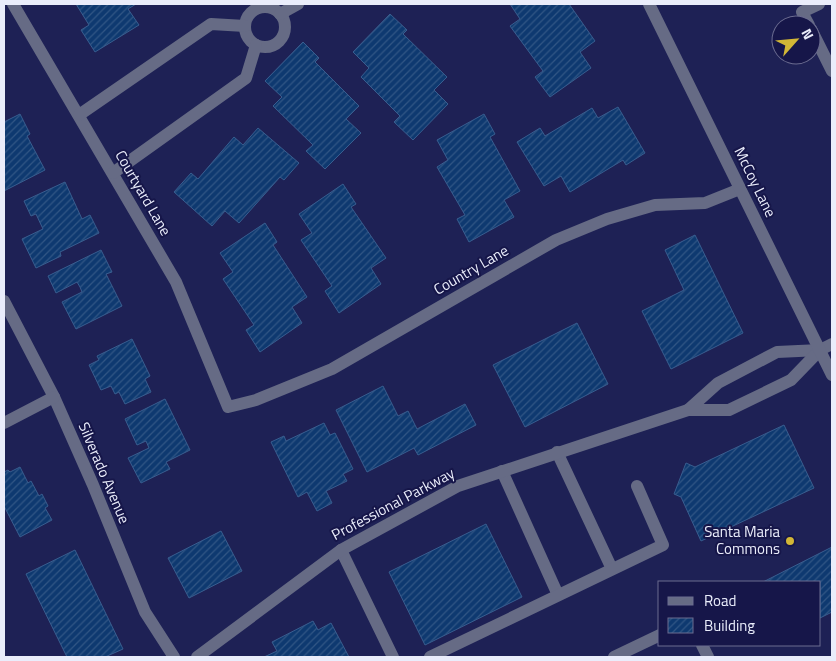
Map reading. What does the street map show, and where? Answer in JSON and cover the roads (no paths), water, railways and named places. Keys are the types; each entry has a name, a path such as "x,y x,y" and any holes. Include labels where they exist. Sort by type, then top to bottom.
{"street":[{"name":"Courtyard Lane","path":"13,4 176,282 228,407"},
{"path":"280,14 298,4"},
{"name":"McCoy Lane","path":"649,4 832,375"},
{"path":"804,15 802,12 819,4"},
{"path":"264,6 273,8 280,14 284,21 285,29 278,42 264,47 250,41 245,33 246,17 257,8 264,6"},
{"path":"78,115 211,24 244,26"},
{"path":"113,173 246,78 256,45"},
{"path":"821,49 832,71"},
{"name":"Country Lane","path":"228,407 256,400 332,369 556,240 607,219 656,205 705,203 740,189"},
{"name":"Silverado Avenue","path":"4,301 54,397 93,485 145,612 174,657"},
{"name":"Professional Parkway","path":"197,657 341,550 458,486 688,410 729,410 791,380 820,350 832,344"},
{"name":"Professional Parkway","path":"688,410 718,383 777,352 820,350"},
{"path":"4,423 54,397"},
{"path":"557,452 612,569"},
{"path":"502,471 558,595"},
{"path":"430,657 663,545 637,486"},
{"path":"341,550 393,657"},
{"path":"614,657 658,636"}],"place":[{"name":"Santa Maria Commons","path":"790,541"}]}
